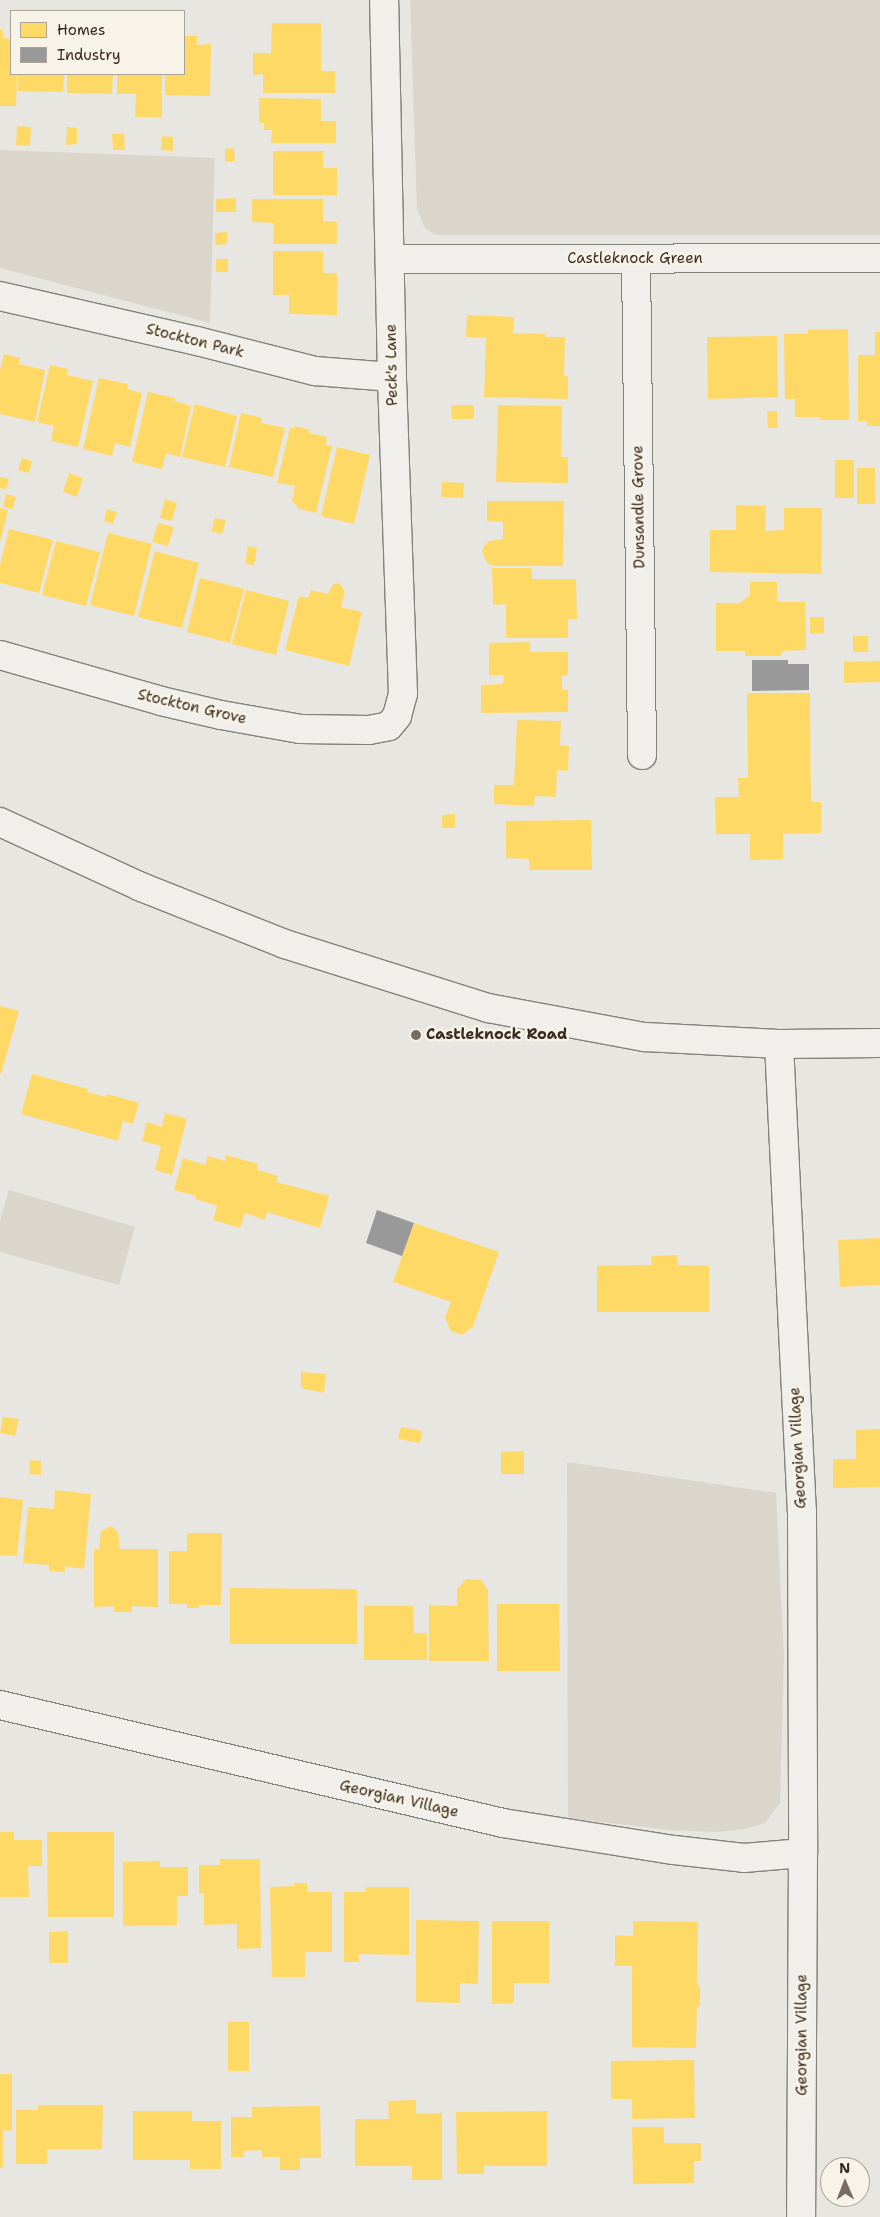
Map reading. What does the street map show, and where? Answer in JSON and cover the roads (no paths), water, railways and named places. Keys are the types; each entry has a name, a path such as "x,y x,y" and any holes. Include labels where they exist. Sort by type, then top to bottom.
{"street":[{"name":"Peck's Lane","path":"384,0 392,377 403,694 397,716 389,726"},
{"name":"Castleknock Green","path":"390,259 880,258"},
{"name":"Dunsandle Grove","path":"636,259 642,755"},
{"name":"Stockton Park","path":"0,296 196,341 315,371 392,377"},
{"name":"Stockton Grove","path":"0,655 161,701 230,717 300,729 369,730 389,726"},
{"path":"0,822 141,887 285,944 488,1008 645,1037 779,1044 880,1042"},
{"name":"Georgian Village","path":"779,1044 802,1511 801,2217"},
{"name":"Georgian Village","path":"0,1705 503,1823 674,1850 744,1858 803,1854"}],"place":[{"name":"Castleknock Road","path":"416,1035"}]}
